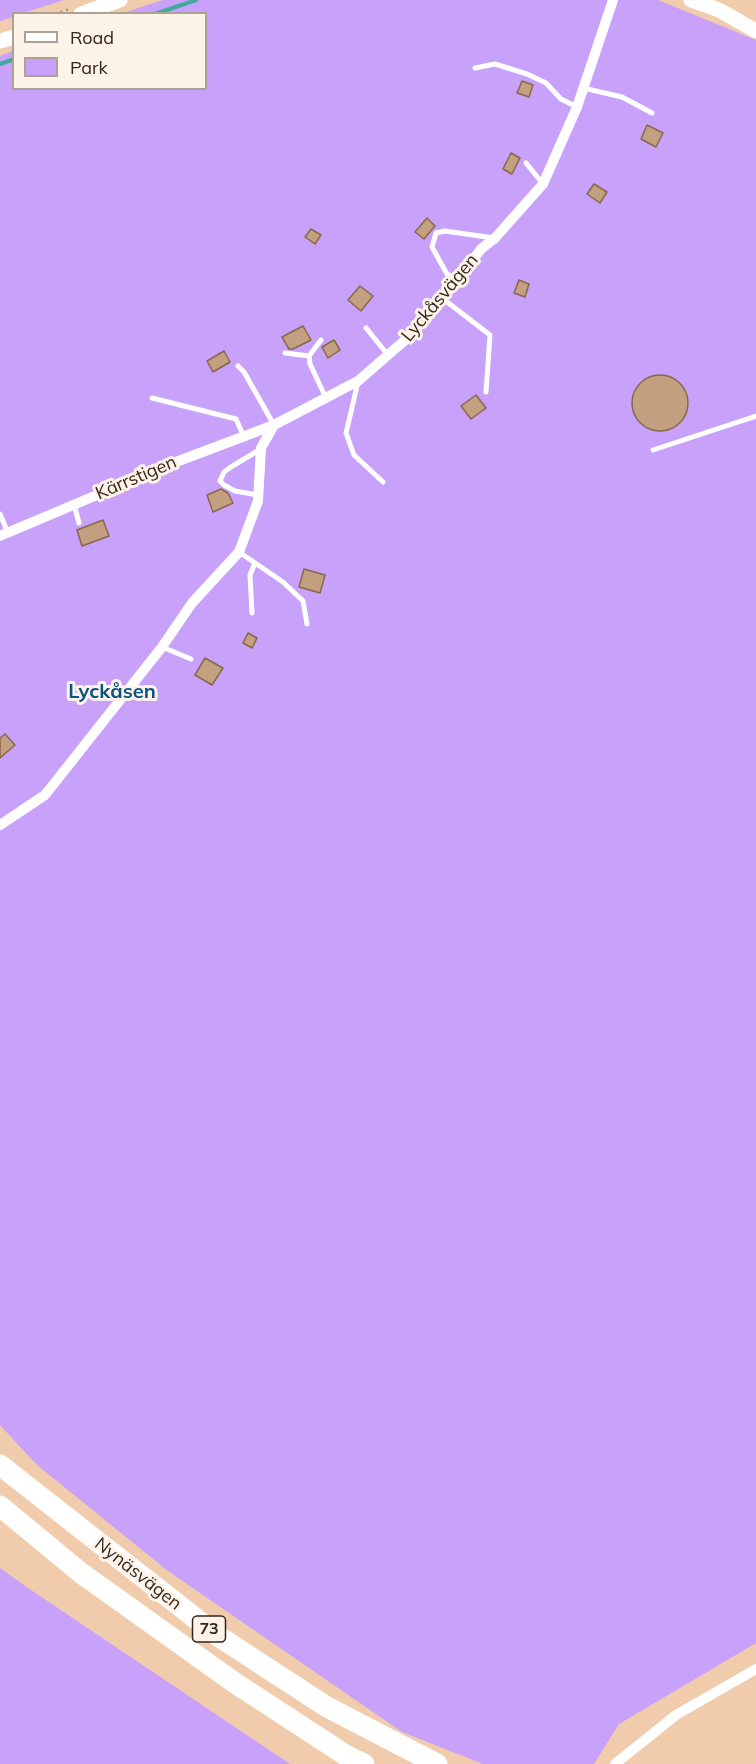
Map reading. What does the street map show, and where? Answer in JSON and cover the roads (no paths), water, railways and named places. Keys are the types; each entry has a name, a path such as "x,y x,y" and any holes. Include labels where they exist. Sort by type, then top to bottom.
{"highway":[{"name":"Nynäsvägen","path":"0,1465 218,1636 327,1707 437,1764"},
{"name":"Nynäsvägen","path":"0,1506 81,1573 236,1683 347,1756 364,1764"}],"street":[{"path":"87,12 120,0"},
{"name":"Lyckåsvägen","path":"274,425 358,381 411,335 482,249 495,238 543,184 577,107 613,0"},
{"path":"691,0 718,10 756,31"},
{"path":"0,825 45,795 162,647 192,603 239,552 259,495 261,448 274,425"},
{"name":"Kärrstigen","path":"4,534 168,465 274,425"},
{"path":"615,1764 676,1715 756,1669"}],"lane":[{"path":"475,68 495,64 527,74 546,83 561,99 577,107"},
{"path":"583,88 622,97 652,113"},
{"path":"526,163 543,184"},
{"path":"458,280 447,274 432,247 436,232 445,231 495,238"},
{"path":"442,298 490,335 486,392"},
{"path":"366,328 388,355"},
{"path":"321,340 309,356 310,364 326,398"},
{"path":"285,353 309,356"},
{"path":"238,366 244,372 274,425"},
{"path":"358,381 346,433 354,455 383,482"},
{"path":"152,398 236,419 244,436"},
{"path":"653,450 756,416"},
{"path":"259,495 235,491 220,481 224,472 231,466 261,448"},
{"path":"74,504 79,523"},
{"path":"0,514 4,534"},
{"path":"239,552 282,582 303,601 307,624"},
{"path":"252,613 250,575 255,563"},
{"path":"162,647 191,659"}],"waterway":[{"path":"161,12 196,0"},
{"path":"0,64 12,60"}],"district":[{"name":"Lyckåsen","path":"112,692"}]}
